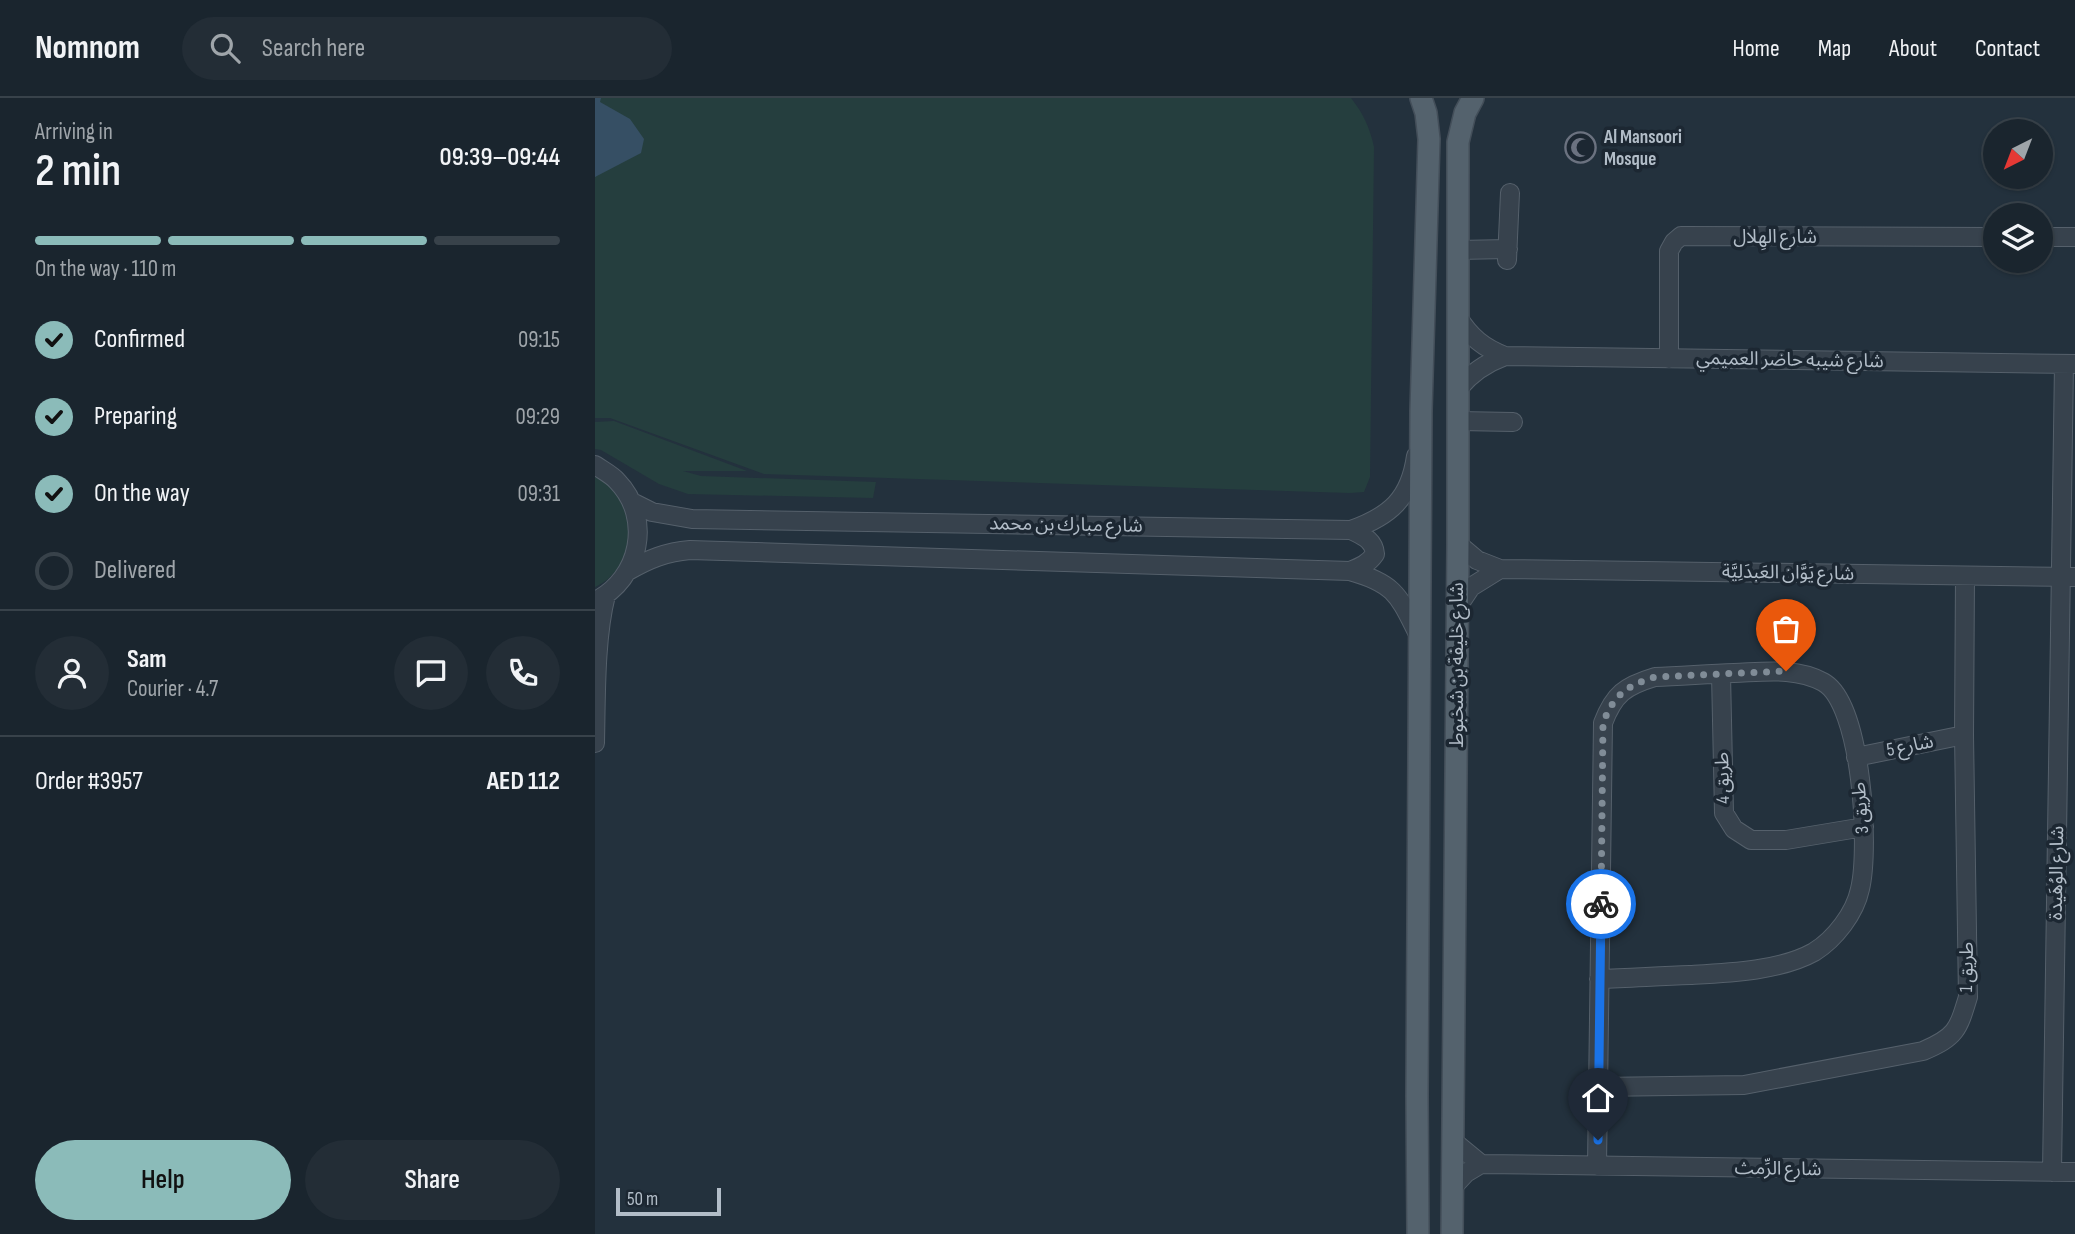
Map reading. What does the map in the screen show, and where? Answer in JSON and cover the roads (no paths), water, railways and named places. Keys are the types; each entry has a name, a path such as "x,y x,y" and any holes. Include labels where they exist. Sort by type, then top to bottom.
{"main road":[{"name":"شارع خليفة بن شخبوط","path":"1418,1234 1421,411 1429,139 1421,98"},
{"name":"شارع خليفة بن شخبوط","path":"1452,1234 1459,421 1458,142 1465,113 1473,98"}],"street":[{"path":"1458,250 1507,254 1510,192"},
{"name":"شارع الهِلال","path":"1669,359 1669,251 1681,236 1983,237"},
{"path":"2053,237 2075,237"},
{"name":"شارع شيبه حاضر العميمي","path":"1458,317 1473,337 1505,356 2069,364"},
{"name":"شارع شيبه حاضر العميمي","path":"1459,388 1474,371 1505,356"},
{"name":"شارع الوُهَيدة","path":"2052,1172 2068,577 2069,364"},
{"name":"شارع مبارك بن محمد","path":"632,502 652,512 692,519 1351,530 1375,522 1386,514 1407,489 1414,469 1421,411"},
{"path":"1459,421 1513,422"},
{"path":"595,465 617,481 632,502 638,525 637,549 628,571 619,584 601,598 597,634 595,743"},
{"path":"1350,571 1364,566 1375,554 1374,546 1369,540 1351,530"},
{"name":"شارع يَوَّان العَبدَلِيَّة","path":"1458,544 1477,560 1500,569 2068,577"},
{"name":"شارع مبارك بن محمد","path":"628,571 669,552 690,550 1350,571 1374,578 1395,593 1421,640"},
{"path":"1457,608 1471,587 1500,569"},
{"name":"طريق 1","path":"1598,1087 1744,1086 1923,1051 1942,1043 1958,1028 1968,997 1964,735 1965,576"},
{"name":"طريق 3","path":"1786,671 1825,683 1837,695 1848,720 1862,799 1864,866 1860,891 1850,914 1835,934 1814,952 1781,964 1739,972 1599,979 1603,723 1609,706 1636,683 1655,677 1721,674 1786,671"},
{"name":"طريق 4","path":"1721,674 1724,813 1734,829 1751,839 1786,840 1864,827"},
{"name":"شارع 5","path":"1856,757 1964,735"},
{"path":"1597,1166 1599,979"},
{"path":"1452,1188 1466,1172 1481,1164 1453,1141"},
{"name":"شارع الرِّمث","path":"1481,1164 2075,1172"}],"water":[{"path":"595,98 601,98 600,102 630,119 644,139 641,153 595,177"}],"place":[{"name":"Al Mansoori Mosque","path":"1581,148"}]}
